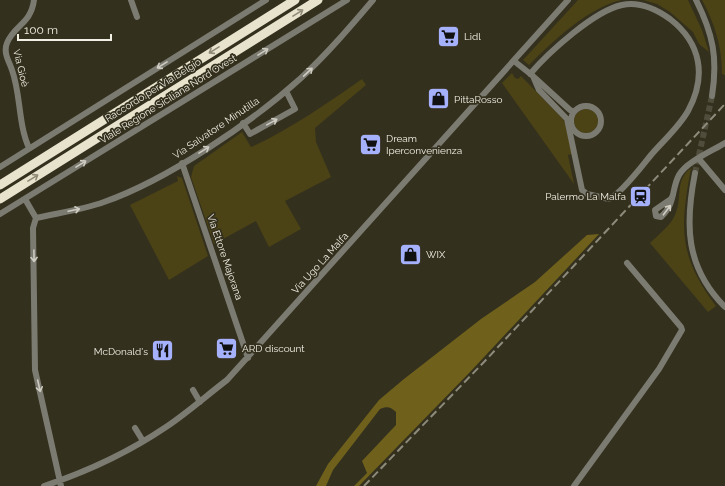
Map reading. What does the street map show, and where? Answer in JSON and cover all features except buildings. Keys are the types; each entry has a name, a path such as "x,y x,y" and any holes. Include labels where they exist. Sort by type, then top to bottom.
{"highway":[{"name":"Raccordo per Via Belgio","path":"0,185 295,0"},
{"name":"Raccordo per Via Belgio","path":"0,199 318,0"}],"street":[{"name":"Via Gioè","path":"29,148 24,132 13,70 3,46 31,14 34,0"},
{"path":"132,0 137,17"},
{"path":"1,164 266,0"},
{"name":"Viale Regione Siciliana Nord Ovest","path":"0,214 347,0"},
{"name":"Via Salvatore Minutilla","path":"36,218 77,210 104,202 127,192 182,163 243,123 286,91 326,53 373,0"},
{"name":"Via Ugo La Malfa","path":"44,486 61,483 143,441 200,402 227,380 568,0"},
{"path":"696,0 710,32 715,52 715,75 712,96"},
{"path":"638,4 654,9 680,28 691,40 697,56 698,70 695,94 688,111 673,131 611,199 587,194 582,190 570,130 564,114 542,93 531,75 548,55 580,29 606,11 622,5 638,4"},
{"path":"514,61 574,112"},
{"path":"243,123 250,134 295,109 286,91"},
{"path":"572,141 573,138 580,135 590,135 597,131 600,124 600,116 594,109 586,106 574,112"},
{"path":"574,112 572,124 575,131 580,135"},
{"path":"570,130 580,135"},
{"path":"673,195 681,171 725,143"},
{"path":"699,159 725,190"},
{"name":"Via Ettore Majorana","path":"182,163 248,358"},
{"path":"695,173 688,217 691,243 698,267 711,290 725,307"},
{"path":"24,199 36,218 33,228 35,370 61,483"},
{"path":"574,486 654,377 682,330 682,327 627,263"},
{"path":"193,390 200,402"},
{"path":"135,428 143,441"}],"shaded area":[{"path":"578,0 622,0 610,4 584,17 560,36 529,65 523,60"},
{"path":"643,0 688,0 702,30 709,52 699,44 693,32 670,12 657,4"},
{"path":"702,0 725,0 725,75 722,74 721,54 717,36 711,18"},
{"path":"512,73 515,78 518,79 521,76 562,118 565,123 572,154 568,155 574,184 502,83"},
{"path":"362,79 366,85 315,128 316,142 331,177 285,201 301,229 269,247 256,221 214,244 191,177 194,166 242,132 251,147 266,140 308,116"},
{"path":"586,109 595,112 598,121 595,130 586,133 577,130 574,121 577,112"},
{"path":"691,168 685,208 685,240 688,256 695,271 716,306 708,312 650,243 673,219 677,209 682,178"},
{"path":"177,176 182,178 208,256 169,280 130,205 178,181"},
{"path":"599,234 471,371 359,486 354,486 367,473 362,461 396,425 396,412 391,408 387,407 380,409 333,470 326,486 316,486 328,464 379,400 481,319 535,282 587,235"}],"tunnel":[{"path":"695,173 712,96"}],"railway":[{"path":"364,486 484,362 725,104"}],"place":[{"name":"Lidl","path":"449,36"},
{"name":"PittaRosso","path":"438,99"},
{"name":"Dream Iperconvenienza","path":"371,144"},
{"name":"Palermo La Malfa","path":"641,196"},
{"name":"WIX","path":"411,254"},
{"name":"ARD discount","path":"227,348"},
{"name":"McDonald's","path":"163,351"}]}
